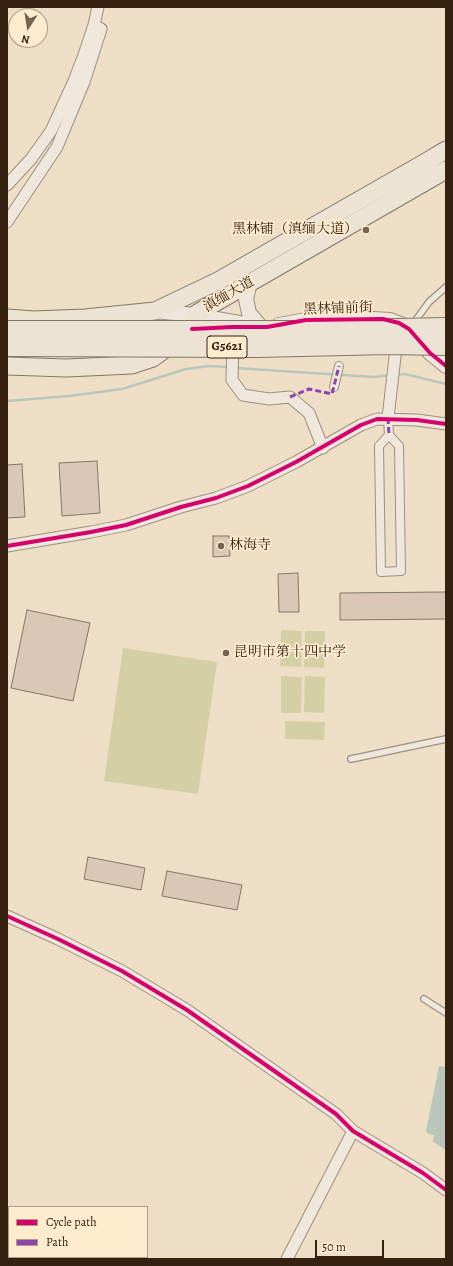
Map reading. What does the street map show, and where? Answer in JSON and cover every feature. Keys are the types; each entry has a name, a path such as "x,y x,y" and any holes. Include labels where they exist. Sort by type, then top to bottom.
{"highway":[{"name":"G5621","path":"7,332 446,328"},
{"name":"G5621","path":"7,346 257,347 389,344 446,345"}],"main road":[{"name":"滇缅大道","path":"7,318 34,320 85,318 155,311 218,280 446,150"},
{"name":"滇缅大道","path":"7,366 66,368 132,365 154,358 216,302 446,170"}],"street":[{"path":"7,222 57,148 84,82 98,7"},
{"path":"7,185 31,159 51,131 74,81 88,56"},
{"path":"218,280 215,295 216,302 224,315 261,327"},
{"path":"250,282 246,299 249,313 261,327"},
{"path":"155,311 193,322 233,327 261,327"},
{"name":"黑林铺前街","path":"261,327 306,320 383,319 404,326"},
{"path":"193,322 261,327"},
{"path":"389,435 379,446 381,572 401,572 399,446 389,435 388,418 395,359 404,326"},
{"path":"404,326 430,353 446,366"},
{"path":"233,327 234,358 232,380 243,395 268,399 290,398 309,413 323,448"},
{"path":"334,387 338,366"},
{"path":"7,546 126,525 181,507 216,498 248,486 323,448 361,425 376,419 388,418 417,420 446,424"},
{"path":"7,916 58,939 122,971 187,1010 336,1114 353,1131 424,1173 446,1190"},
{"path":"287,1259 353,1131"}],"lane":[{"path":"404,326 416,318 429,302 446,287"},
{"path":"351,759 446,738"},
{"path":"424,999 446,1013"}],"shaded area":[{"path":"281,630 302,631 301,667 280,666"},
{"path":"305,631 325,631 324,668 304,667"},
{"path":"123,648 217,662 198,794 104,781"},
{"path":"281,676 302,677 301,713 281,713"},
{"path":"305,676 325,677 324,713 304,712"},
{"path":"285,721 325,722 324,740 285,739"},
{"path":"439,1066 446,1067 446,1150 433,1142 434,1135 428,1134 426,1131"}],"building":[{"path":"97,461 100,513 62,516 59,463"},
{"path":"22,464 25,517 7,518 7,465"},
{"name":"林海寺","path":"213,536 229,536 230,556 213,557"},
{"path":"298,573 299,612 279,612 278,574"},
{"path":"446,592 446,619 340,620 340,593"},
{"path":"27,610 90,623 73,701 11,688"},
{"path":"88,857 145,868 141,890 84,879"},
{"path":"167,871 242,885 237,910 162,896"}],"waterway":[{"path":"8,401 69,396 122,389 186,369 209,366 229,367"},
{"path":"236,368 374,377 391,375"},
{"path":"396,375 405,374 446,384"}],"marked path":[{"path":"290,397 309,389 332,394 339,366"},
{"path":"388,418 389,435"}],"cycle path":[{"path":"192,329 267,327 306,320 383,319 399,323 409,329 430,353 446,366"},
{"path":"7,546 126,525 181,507 216,498 248,486 296,462 361,425 377,419 417,420 446,424"},
{"path":"7,916 58,939 122,971 187,1010 336,1114 353,1131 423,1173 446,1190"}],"place":[{"name":"黑林铺（滇缅大道）","path":"366,230"},
{"name":"林海寺","path":"221,546"},
{"name":"昆明市第十四中学","path":"226,653"}]}
